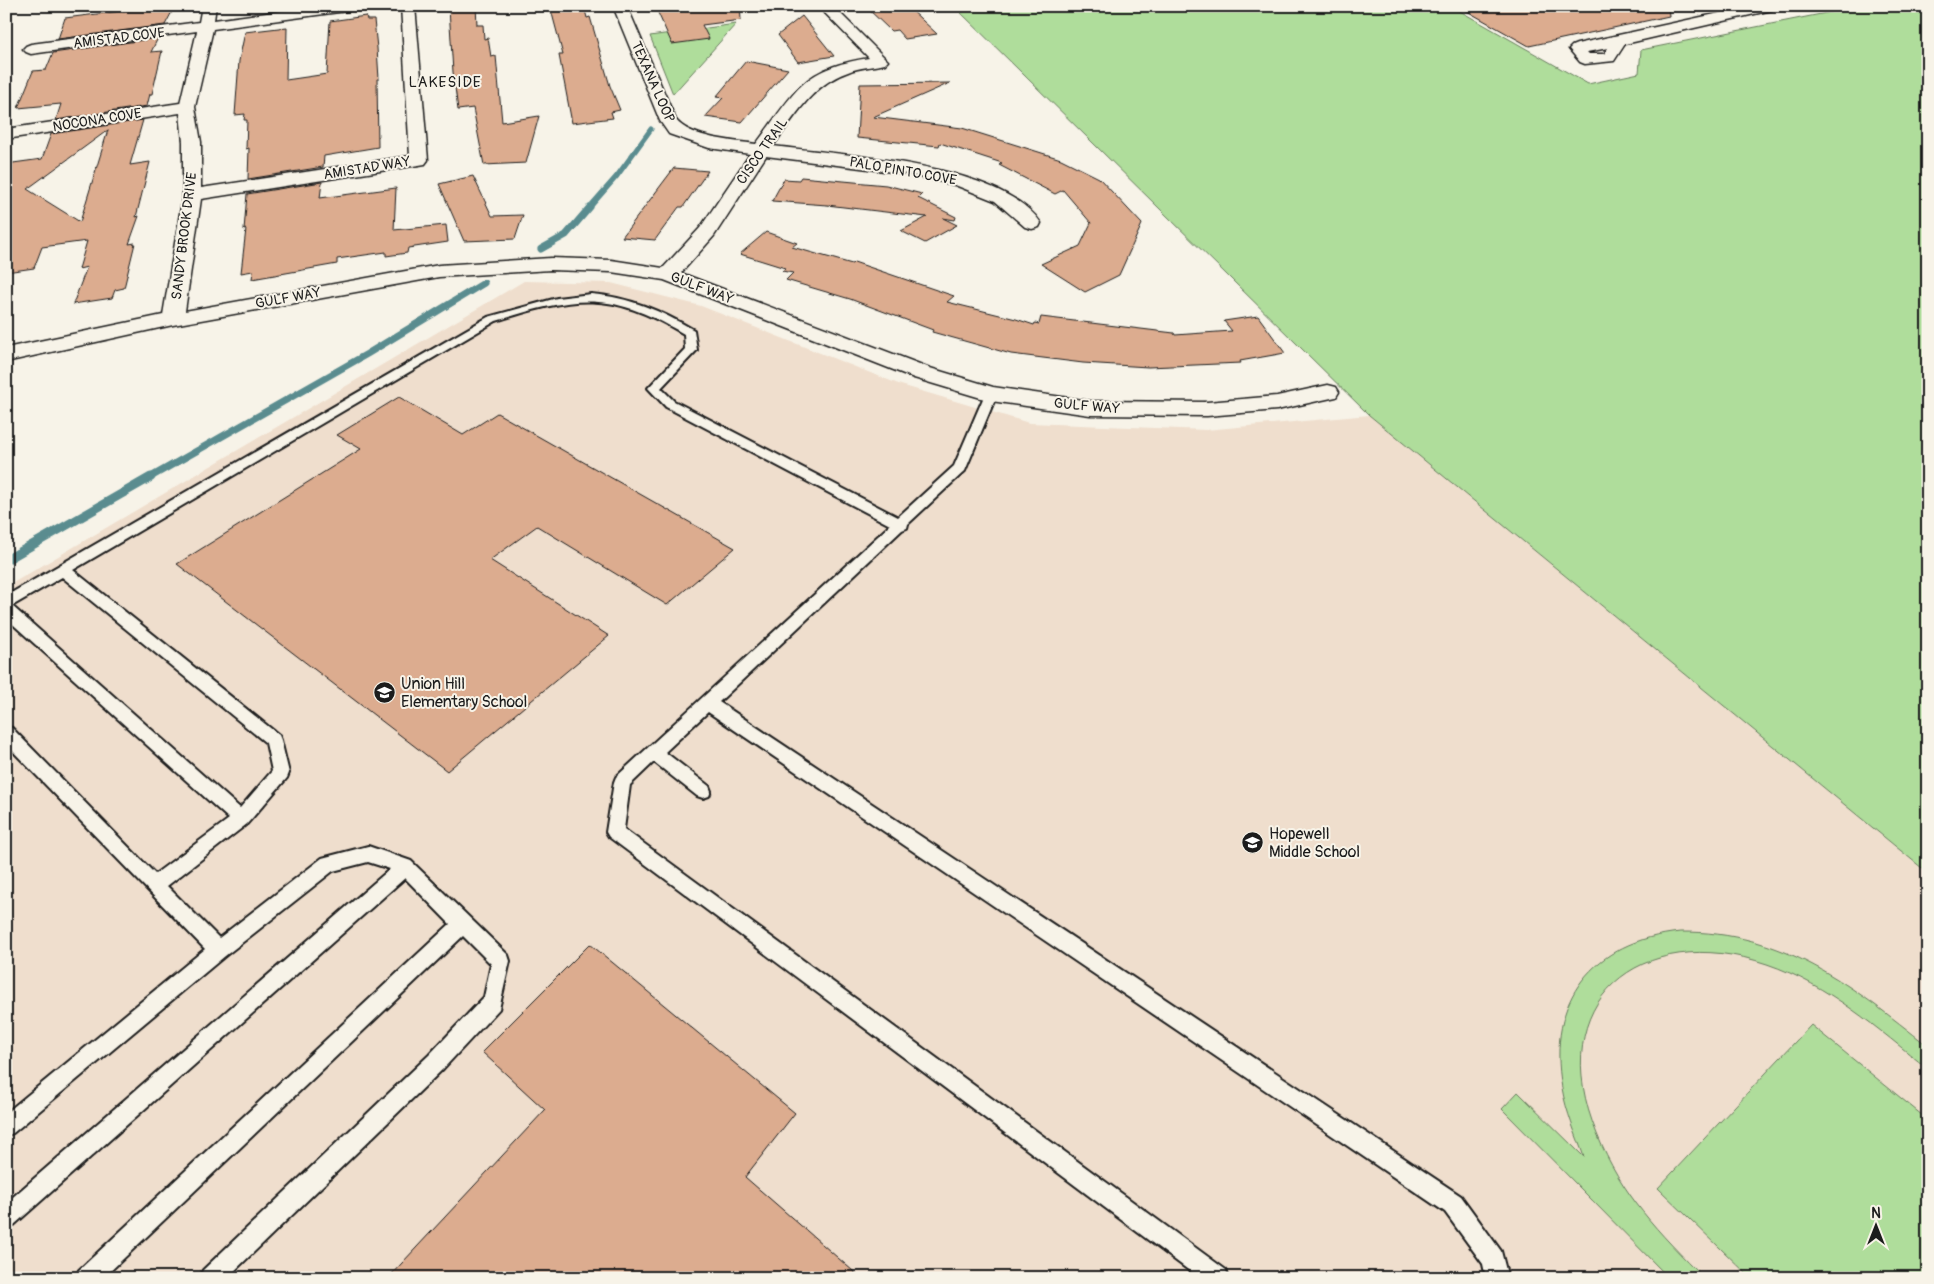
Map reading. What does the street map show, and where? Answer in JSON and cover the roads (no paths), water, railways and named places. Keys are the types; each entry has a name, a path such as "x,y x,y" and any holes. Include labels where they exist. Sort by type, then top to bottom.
{"street":[{"name":"SANDY BROOK DRIVE","path":"173,319 192,195 192,142 187,107 209,6"},
{"path":"206,26 354,6"},
{"name":"AMISTAD WAY","path":"192,195 420,160 408,6"},
{"name":"TEXANA LOOP","path":"620,6 668,121 675,130 715,144 761,150"},
{"name":"CISCO TRAIL","path":"668,275 707,232 761,150 800,97 815,82 845,67 880,61 825,6"},
{"path":"1620,41 1743,7 1772,6"},
{"name":"AMISTAD COVE","path":"32,49 206,26"},
{"name":"NOCONA COVE","path":"6,134 187,107"},
{"name":"PALO PINTO COVE","path":"761,150 908,169 961,181 1001,197 1032,223"},
{"name":"GULF WAY","path":"6,355 173,319 439,271 551,264 611,266 668,275 922,373 991,394 1090,408 1150,410 1207,409 1259,404 1328,392"}],"lane":[{"path":"6,603 492,319 546,302 589,297 623,301 659,314 690,332 691,350 654,388 670,404 902,525"},
{"path":"991,394 960,468 902,525 622,782 615,832 1218,1278"},
{"path":"63,570 273,740 281,773 241,819 154,885"},
{"path":"6,609 241,819"},
{"path":"708,703 1454,1204 1492,1259 1497,1278"},
{"path":"6,733 218,950"},
{"path":"654,753 703,791"},
{"path":"6,1126 218,950 328,864 368,854 405,867 501,961 492,1002 436,1062 211,1278"},
{"path":"6,1217 405,867"},
{"path":"87,1278 463,924"}],"waterway":[{"path":"589,208 617,176 651,129"},
{"path":"541,249 566,235 590,207"},
{"path":"149,478 367,354 484,283"},
{"path":"6,560 151,477"}],"place":[{"name":"Union Hill Elementary School","path":"385,693"},
{"name":"Hopewell Middle School","path":"1253,843"}],"district":[{"name":"LAKESIDE","path":"445,82"}]}
